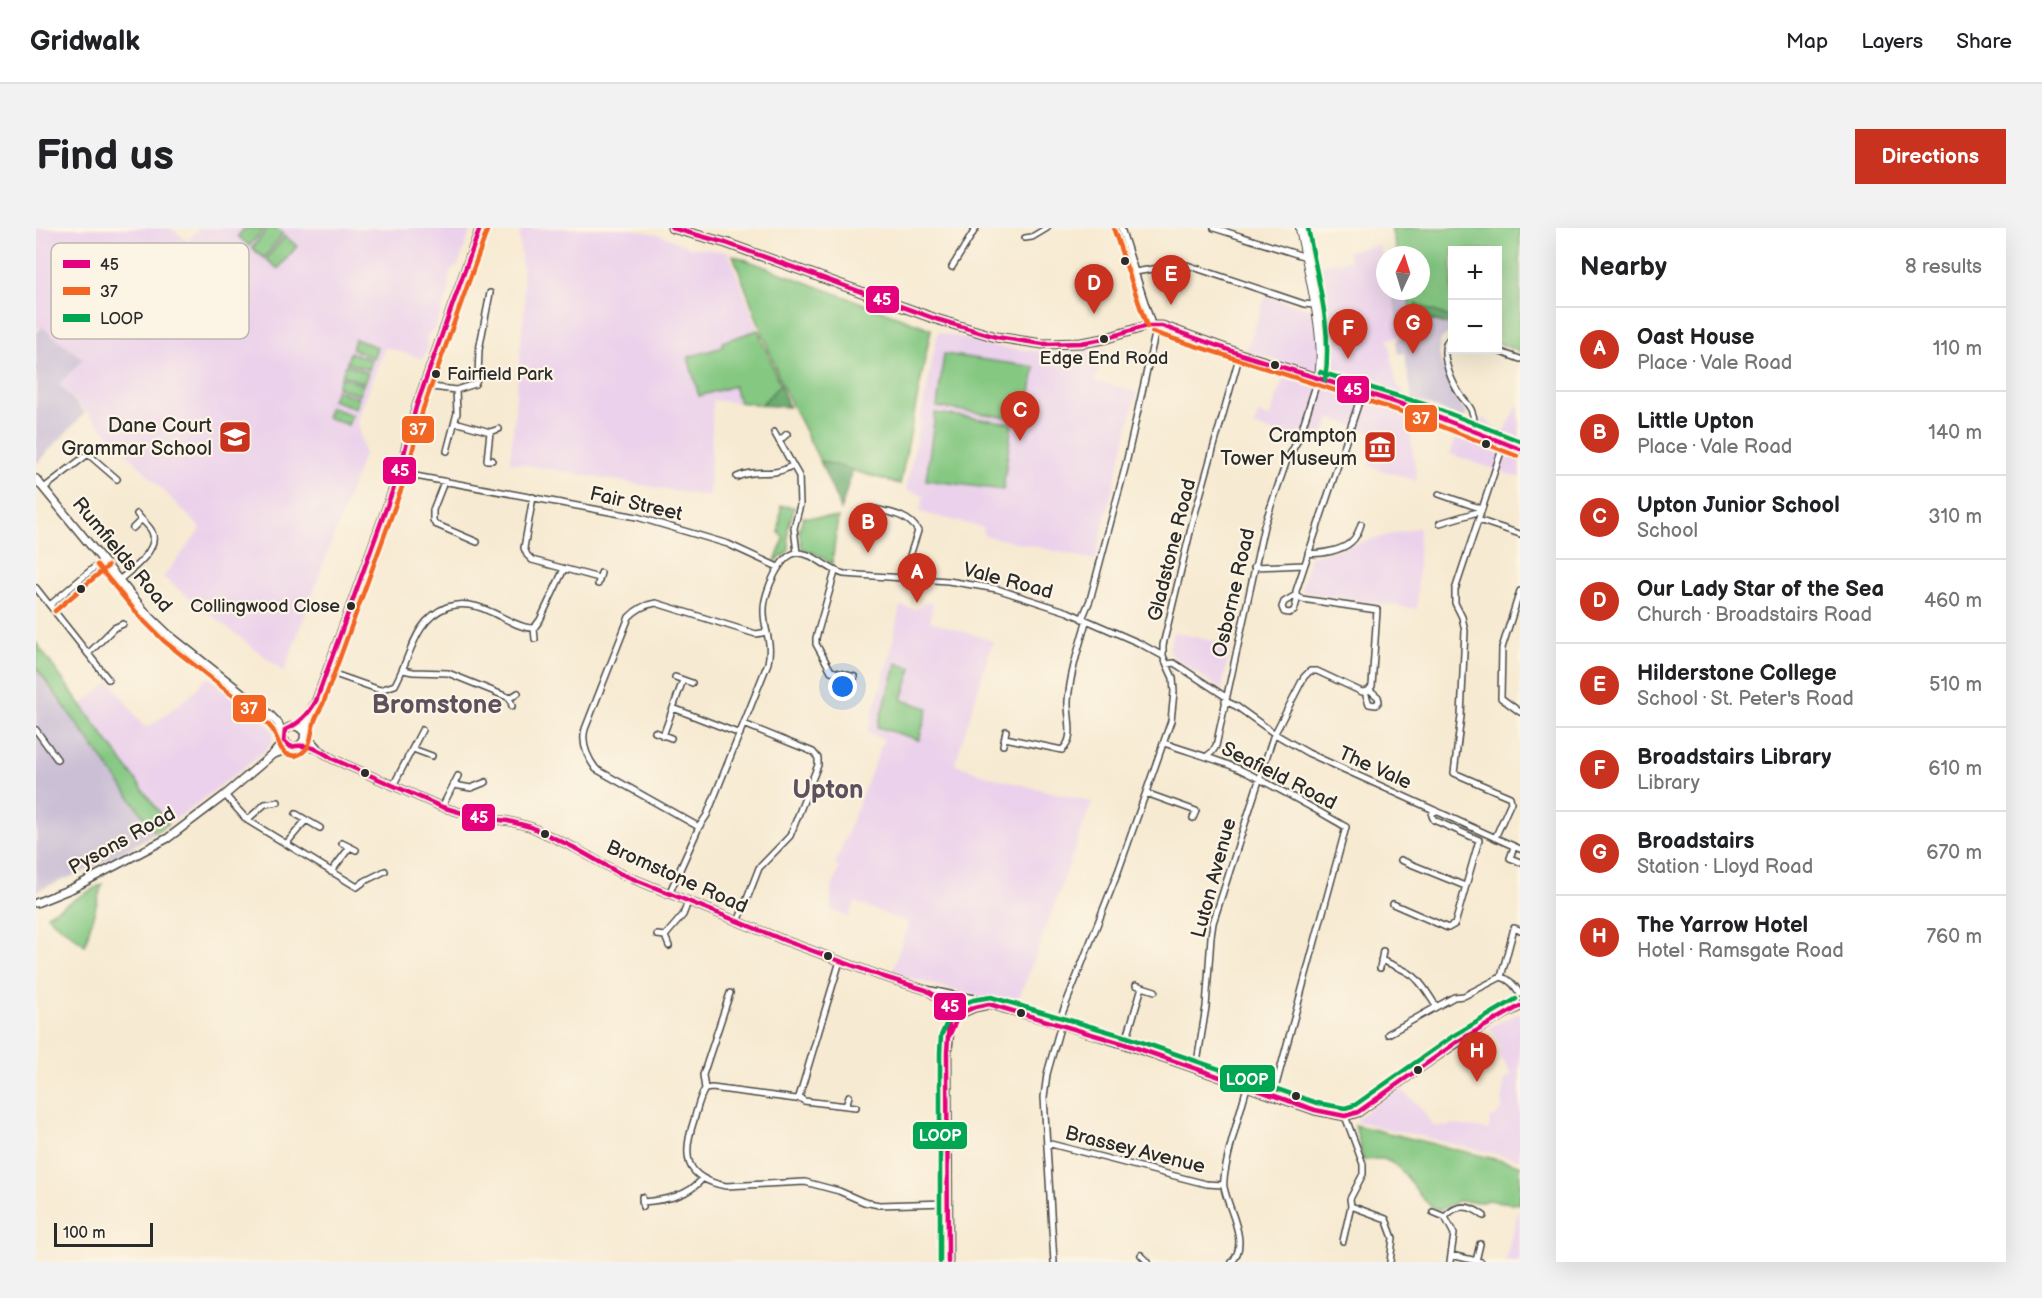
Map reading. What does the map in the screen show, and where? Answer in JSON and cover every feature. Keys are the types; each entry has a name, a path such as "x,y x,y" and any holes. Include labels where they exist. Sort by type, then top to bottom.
{"main road":[{"path":"672,228 700,231 936,320 996,337 1042,344 1081,343 1154,325 1414,408 1520,449"},
{"path":"1300,228 1322,361 1318,379"},
{"path":"948,1262 948,1038 956,1010 954,998 976,1000 1059,1027 1125,1044 1273,1096 1340,1116 1358,1112 1450,1046 1490,1021 1520,1006"},
{"path":"956,1010 966,1006 961,998"},
{"path":"956,1010 989,1004"}],"street":[{"path":"308,715 285,730 283,738 291,747 300,745 304,740 308,715 316,701 399,472 416,407 480,228"},
{"path":"952,267 976,228"},
{"path":"1025,238 1032,237 1047,228"},
{"path":"1006,731 1004,742 1062,750 1070,739 1068,703 1084,621 1125,468 1154,345 1154,325 1120,228"},
{"path":"1214,228 1306,257"},
{"path":"1135,272 1187,265 1304,304 1314,305"},
{"path":"424,386 456,390 475,384 478,377 479,350 490,293"},
{"path":"1448,339 1444,348 1446,358 1452,380 1472,410 1475,421 1472,431"},
{"path":"1502,353 1520,359"},
{"name":"Gladstone Road","path":"1163,656 1163,645 1192,524 1240,354"},
{"name":"Osborne Road","path":"1207,756 1216,746 1264,526 1287,460 1299,438 1318,379"},
{"path":"447,452 457,413 456,390"},
{"path":"1254,567 1304,565 1362,393"},
{"path":"455,422 490,432 499,429"},
{"path":"490,432 487,460 492,460"},
{"path":"774,432 799,476 800,505 794,528 797,553"},
{"path":"779,441 787,434"},
{"path":"1495,838 1511,802 1510,797 1454,773 1461,716 1465,631 1462,617 1455,603 1455,590 1504,443"},
{"path":"44,488 90,453 117,479"},
{"path":"737,477 754,472 776,473 793,465"},
{"name":"Fair Street","path":"399,472 637,517 728,544 778,567"},
{"name":"Rumfields Road","path":"36,479 146,613 169,635 270,715 278,723 283,738"},
{"path":"444,482 434,510 435,524 458,538 477,542"},
{"path":"1439,494 1482,510"},
{"path":"533,497 524,548 527,555 532,560 599,578"},
{"path":"870,508 878,507 904,517 912,522 918,531 903,577"},
{"path":"1440,523 1482,510"},
{"path":"119,580 140,563 154,540 153,532 139,517 133,528"},
{"path":"1479,520 1520,534"},
{"path":"1308,553 1316,554 1345,546 1358,535 1361,525"},
{"path":"669,894 699,827 707,815 768,663 771,648 764,608 778,567 789,556 797,553 807,555 835,572 816,644 829,674 855,677"},
{"path":"50,605 103,560"},
{"name":"Luton Avenue","path":"1196,1069 1206,1007 1212,930 1275,734 1304,676 1310,671 1317,671 1367,691 1372,686 1377,610 1297,596 1296,591 1304,565"},
{"path":"535,639 534,628 564,569"},
{"name":"Vale Road","path":"835,572 948,581 997,589 1068,612 1163,656"},
{"path":"36,588 108,679"},
{"path":"1520,591 1502,648 1501,698 1520,712"},
{"path":"699,827 596,769 588,759 584,747 585,729 629,617 646,604 656,603 756,634 767,632"},
{"path":"326,671 380,690 395,684 426,620 436,611 452,605 466,604 485,609 525,627 534,628"},
{"path":"1514,610 1520,614"},
{"path":"88,654 114,628 123,624"},
{"path":"1054,1262 1044,1097 1047,1074 1059,1027 1118,872 1171,721 1173,678 1163,656"},
{"path":"1167,664 1174,663 1226,699"},
{"path":"403,670 448,673 510,698"},
{"path":"675,677 692,684"},
{"path":"663,735 683,681"},
{"path":"510,698 518,693"},
{"path":"510,698 512,706"},
{"name":"The Vale","path":"1226,699 1275,734 1340,769 1517,848"},
{"path":"673,708 740,734"},
{"name":"Rumfields Road","path":"270,715 292,726"},
{"path":"738,922 759,868 790,836 818,765 818,758 813,752 744,724"},
{"path":"292,726 304,733"},
{"path":"393,786 422,730"},
{"path":"36,731 57,759"},
{"path":"655,732 671,738"},
{"name":"Bromstone Road","path":"304,733 318,749 333,759 442,807 476,817 531,827 619,873 738,922 840,961 926,990 961,998"},
{"name":"Pysons Road","path":"36,903 73,888 158,844 183,828 273,754 283,738"},
{"name":"Seafield Road","path":"1164,743 1207,756 1236,768 1346,826 1273,1096"},
{"name":"Bromstone Road","path":"300,745 318,749"},
{"name":"Pysons Road","path":"273,754 291,747"},
{"path":"413,748 432,756"},
{"path":"442,807 458,776"},
{"path":"454,786 471,788 486,782"},
{"path":"1146,792 1196,811 1193,818"},
{"path":"225,795 247,820 357,887 385,871"},
{"path":"247,820 265,804 278,802"},
{"path":"1392,904 1448,928 1455,924 1479,844 1476,837 1434,820 1433,811"},
{"path":"297,814 320,828"},
{"path":"286,844 306,820"},
{"path":"331,872 353,849 342,843"},
{"path":"1517,848 1510,858 1520,862"},
{"path":"1401,860 1465,886"},
{"path":"665,936 683,915 688,902"},
{"path":"1388,1034 1436,1006 1454,997 1464,996 1501,977 1514,928 1520,930"},
{"path":"657,935 665,936"},
{"path":"665,936 669,946"},
{"path":"1380,968 1383,951"},
{"path":"1381,960 1411,972 1436,1006"},
{"path":"799,1097 840,961"},
{"path":"1501,977 1512,984 1520,994"},
{"path":"1125,1044 1139,986 1155,992"},
{"name":"Bromstone Road","path":"926,990 956,1010"},
{"path":"730,993 703,1076 705,1089 687,1142 686,1152 690,1166 703,1178 726,1186 805,1182 818,1184 864,1202 879,1205 947,1203"},
{"path":"728,1001 734,1003"},
{"name":"Brassey Avenue","path":"1047,1143 1206,1184 1223,1185 1247,1087"},
{"path":"705,1089 796,1099 799,1097"},
{"path":"846,1106 849,1096"},
{"path":"799,1097 804,1101 856,1107"},
{"path":"1340,1116 1363,1164 1363,1174 1350,1199 1352,1206 1343,1241"},
{"path":"642,1202 676,1197 688,1191 703,1178"},
{"path":"1223,1185 1240,1244 1238,1256 1232,1262"},
{"path":"1352,1206 1386,1219 1393,1238 1390,1262"},
{"path":"1445,1217 1458,1206 1475,1209 1484,1216"},
{"path":"1433,1212 1445,1217 1454,1234 1451,1259 1479,1261 1480,1244"},
{"path":"1141,1255 1148,1262"}],"shaded area":[{"name":"Dane Court Grammar School","path":"36,228 171,228 188,241 199,228 460,228 470,231 458,266 452,269 448,280 450,288 435,329 428,334 426,340 428,348 423,359 385,347 357,421 364,453 284,672 163,577 201,529 59,384 42,327 36,329"},
{"path":"522,228 627,228 661,235 689,247 728,252 780,385 761,405 713,400 709,497 510,462 525,300 519,234 522,233"},
{"path":"1379,245 1376,246 1376,300 1393,300 1400,337 1388,339 1396,383 1405,395 1417,481 1368,466 1379,435 1330,418 1323,437 1305,431 1290,438 1254,426 1258,414 1270,417 1288,364 1246,351 1266,296 1317,311 1309,267 1349,260 1348,251"},
{"path":"1393,300 1409,300 1417,334 1426,323 1433,320 1448,325 1448,334 1440,343 1439,355 1453,394 1467,414 1463,420 1427,404 1413,401 1404,353 1398,354 1396,340 1402,338"},
{"path":"42,327 51,334 51,339 57,339 83,359 59,384 85,413 36,464 36,334"},
{"path":"938,332 994,346 1048,353 1078,352 1105,347 1095,381 1137,392 1095,560 983,535 984,528 920,512 924,495 906,490"},
{"path":"1519,404 1520,478 1450,454 1458,433 1484,418 1503,434"},
{"path":"1419,527 1417,609 1303,592 1310,556"},
{"path":"925,602 933,603 930,621 993,641 955,764 991,777 1092,802 1015,1006 892,974 908,923 855,902 849,917 832,910 831,891 839,868 835,864 884,739 867,733 890,655 900,606 916,609"},
{"path":"1173,632 1231,645 1222,690 1171,655 1169,649"},
{"path":"36,667 155,832 131,848 94,867 36,891"},
{"path":"210,678 269,726 273,731 272,742 267,749 168,824 81,705 111,681 142,725 147,727 193,693 205,679"},
{"path":"1520,1012 1520,1160 1356,1121 1399,1087 1421,1108 1433,1126 1449,1127 1451,1124 1489,1130 1490,1117 1494,1118 1502,1110 1504,1080 1512,1075 1499,1055 1500,1045 1490,1027"},
{"path":"1520,1205 1520,1262 1505,1262"}],"green space":[{"path":"245,228 265,228 249,246 249,243 238,236"},
{"path":"268,228 275,228 283,234 264,258 252,248"},
{"path":"1391,228 1520,228 1520,352 1502,345 1502,246 1448,246 1448,325 1430,322 1426,324 1421,333 1417,334 1409,300 1430,300 1430,246 1396,246"},
{"path":"285,236 297,246 278,269 266,259"},
{"path":"733,255 931,329 900,484 820,461 782,385"},
{"path":"1416,304 1448,316 1448,325 1433,320 1424,325 1420,332"},
{"path":"758,330 780,385 761,405 739,402 734,386 699,396 688,357 723,347 722,342"},
{"path":"355,339 377,347 374,358 352,349"},
{"path":"350,352 372,360 369,370 347,362"},
{"path":"944,354 1035,367 1027,420 937,407"},
{"path":"346,364 368,373 364,383 342,375"},
{"path":"341,377 363,385 359,395 337,387"},
{"path":"780,385 789,407 761,405"},
{"path":"336,390 359,398 355,408 332,400"},
{"path":"330,407 352,415 348,425 326,417"},
{"path":"935,413 1012,423 1003,490 926,480"},
{"path":"820,461 852,470 841,510"},
{"path":"781,506 794,507 788,530 789,551 775,561 784,539 779,532"},
{"path":"803,517 838,518 832,564 802,548 799,530"},
{"path":"36,643 168,824 155,832 36,667"},
{"path":"897,663 912,668 902,700 928,708 919,740 877,727"},
{"path":"102,884 85,945 47,916 47,915"},
{"path":"1355,1125 1520,1165 1520,1204 1487,1200 1482,1202 1457,1201 1440,1210 1425,1201 1393,1163 1383,1159 1363,1160"}],"transit line":[{"name":"45","path":"480,228 416,407 399,473 316,701 303,718 285,730 284,741 291,747 303,746 318,750 333,759 442,807 476,817 531,827 619,873 786,941 926,990 950,1005 947,1053 948,1262"},
{"name":"45","path":"672,228 726,243 936,319 996,337 1043,344 1081,343 1104,339 1146,326 1162,326 1240,354 1414,408 1520,449"},
{"name":"LOOP","path":"1308,228 1326,323 1325,380"},
{"name":"37","path":"1114,230 1147,327"},
{"name":"37","path":"97,565 141,618 164,641 265,721 273,730 286,754 295,756 304,751 309,744 315,720 323,704 406,476 423,409 487,231"},
{"name":"37","path":"1152,332 1412,415 1517,456"},
{"name":"LOOP","path":"1320,372 1430,406 1520,441"},
{"name":"37","path":"55,611 108,566"},
{"name":"LOOP","path":"956,1007 973,1000 991,997 1127,1037 1317,1103 1345,1108 1355,1105 1453,1036 1516,999"},
{"name":"45","path":"949,1036 959,1014 989,1004 1125,1044 1315,1110 1345,1116 1358,1112 1457,1042 1520,1006"},
{"name":"LOOP","path":"940,1262 940,1053 941,1036 952,1011"}],"place":[{"name":"Hilderstone College","path":"1171,305"},
{"name":"Our Lady Star of the Sea","path":"1094,314"},
{"name":"Edge End Road","path":"1104,339"},
{"name":"Broadstairs","path":"1413,354"},
{"name":"Broadstairs Library","path":"1348,359"},
{"name":"Fairfield Park","path":"436,374"},
{"name":"Dane Court Grammar School","path":"235,437"},
{"name":"Upton Junior School","path":"1020,441"},
{"name":"Crampton Tower Museum","path":"1380,447"},
{"name":"Little Upton","path":"868,553"},
{"name":"Oast House","path":"917,603"},
{"name":"Collingwood Close","path":"351,606"},
{"name":"The Yarrow Hotel","path":"1477,1082"}],"district":[{"name":"Bromstone","path":"437,705"},
{"name":"Upton","path":"828,790"}]}
